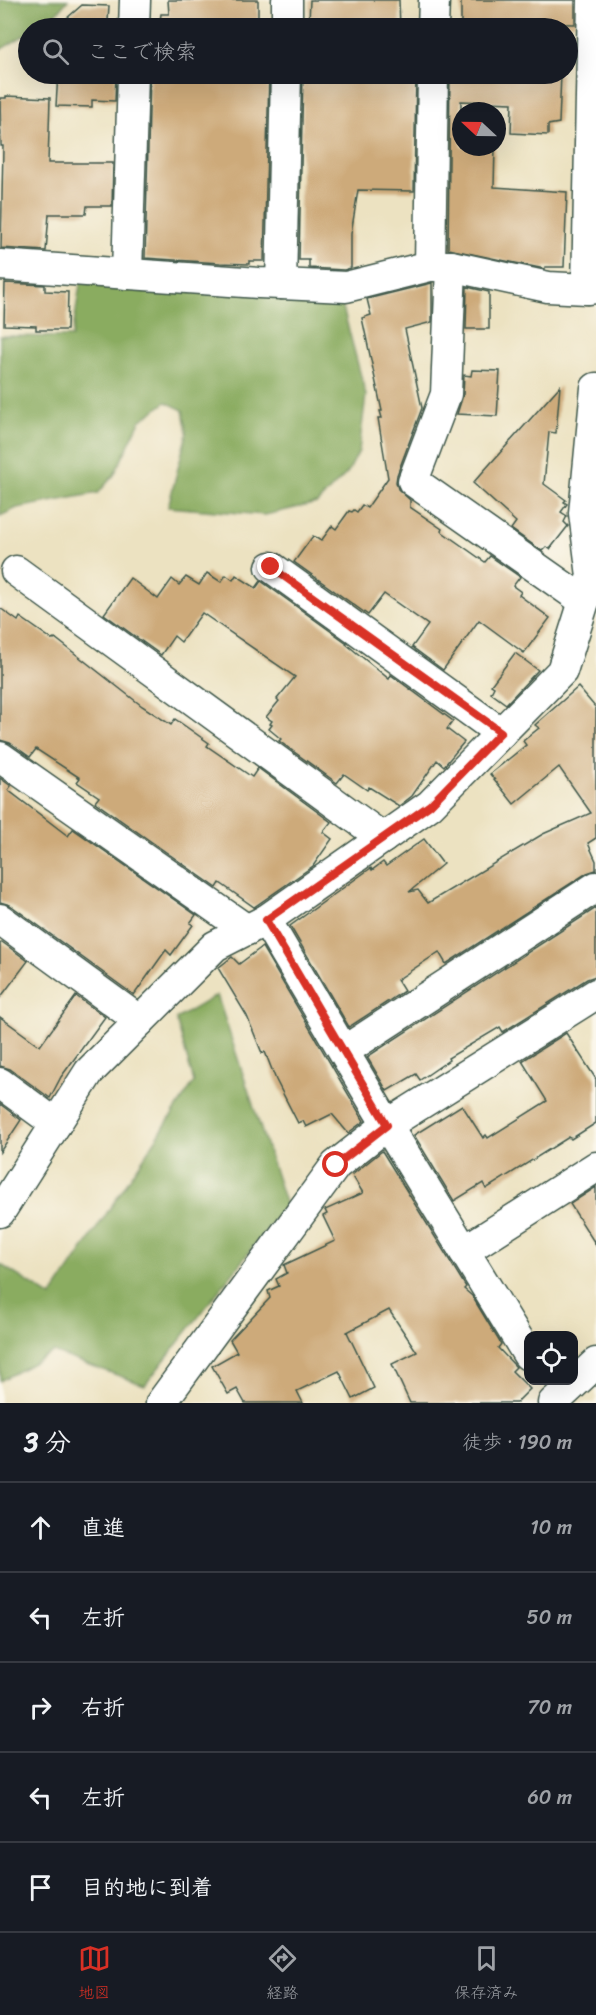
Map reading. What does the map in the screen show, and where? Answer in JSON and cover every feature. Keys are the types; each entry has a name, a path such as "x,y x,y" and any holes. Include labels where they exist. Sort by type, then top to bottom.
{"street":[{"path":"134,18 135,0"},
{"path":"287,0 287,18"},
{"path":"433,18 434,0"},
{"path":"0,265 346,287 441,266 548,287 591,289 592,0"},
{"path":"127,274 133,84"},
{"path":"281,284 286,84"},
{"path":"433,84 446,394 413,481 584,600"},
{"path":"0,1212 89,1072 215,945 256,925 430,805 562,670 592,576 584,513 596,388"},
{"path":"271,567 501,732"},
{"path":"16,571 383,838"},
{"path":"0,758 256,925 344,1051 524,1348"},
{"path":"344,1051 596,887"},
{"path":"0,919 140,1021"},
{"path":"161,1403 336,1165 387,1125 596,994"},
{"path":"0,1083 56,1125"},
{"path":"464,1251 596,1167"},
{"path":"553,1397 596,1363"}],"green space":[{"path":"0,0 68,0 51,18 18,18 18,39 0,50"},
{"path":"81,278 339,293 366,395 359,451 348,472 317,503 265,515 168,507 187,433 183,410 166,402 140,421 114,475 98,493 17,508 0,516 0,336 72,337"},
{"path":"217,995 286,1205 145,1385 53,1352 0,1381 0,1264 51,1297 194,1082 176,1019"}],"building":[{"path":"168,0 258,0 258,18 160,18 161,14 169,14"},
{"path":"310,0 399,0 400,18 309,18"},
{"path":"461,0 575,0 575,18 461,18"},
{"path":"82,5 109,6 108,18 67,18"},
{"path":"57,84 116,84 115,101 92,100 92,107 56,106"},
{"path":"150,84 269,84 264,261 249,261 249,264 145,258"},
{"path":"303,84 416,84 414,191 358,190 351,234 351,268 344,270 309,268 309,260 299,260"},
{"path":"450,84 561,84 559,123 548,125 548,135 511,133 512,103 452,102 452,156 495,156 494,187 567,192 564,267 545,267 545,269 448,249"},
{"path":"6,96 50,98 48,163 113,163 112,206 87,206 86,214 49,214 46,251 1,248 3,146 1,146 0,98 6,98"},
{"path":"5,283 45,285 45,291 68,292 67,330 36,330 36,326 4,325"},
{"path":"432,283 432,322 405,329 422,408 397,475 398,489 410,500 410,507 442,529 441,531 485,562 490,556 520,577 513,586 521,592 519,595 550,618 524,653 479,620 443,670 412,647 428,625 384,594 368,615 294,562 313,536 321,541 332,526 336,529 349,511 357,512 362,505 367,508 388,478 378,418 382,418 380,411 382,411 362,318 371,315 367,299"},
{"path":"467,287 489,292 489,329 466,329"},
{"path":"472,370 500,371 497,416 457,414 463,395 464,375 471,376"},
{"path":"560,386 556,433 549,432 544,484 566,500 564,502 567,504 561,512 567,516 564,522 568,526 550,549 546,547 542,551 511,529 516,522 473,483"},
{"path":"207,573 221,582 226,575 233,580 236,575 256,588 261,581 347,643 389,679 391,675 453,721 447,729 464,742 444,766 437,760 412,796 399,806 369,787 367,790 344,774 337,783 279,741 281,739 269,729 272,721 266,717 295,677 202,613 181,642 174,636 161,655 104,614 130,578 158,599 172,579 179,585 186,577 199,585"},
{"path":"0,608 18,621 20,617 53,640 55,638 142,706 171,725 175,719 209,743 207,746 252,777 258,768 331,822 323,832 332,839 313,866 254,907 220,883 217,888 95,802 99,797 77,782 80,778 36,749 30,757 10,743 0,740"},
{"path":"515,653 538,670 506,704 491,693 494,687 491,685"},
{"path":"578,687 596,708 596,838 588,843 596,861 596,870 587,873 446,964 439,952 397,980 404,991 349,1027 290,926 371,868 372,870 383,862 386,866 424,839 443,864 409,892 418,890 428,903 543,834 591,813 559,767 514,804 490,774 526,745 523,741 539,728 535,725"},
{"path":"0,778 11,786 8,790 68,836 73,829 196,915 190,923 193,925 171,955 166,950 134,995 10,905 0,902"},
{"path":"596,908 596,976 587,979 503,1032 500,1027 448,1058 449,1060 420,1080 416,1074 387,1091 367,1057"},
{"path":"2,942 28,961 0,998 0,944"},
{"path":"262,947 364,1121 348,1133 332,1114 306,1127 303,1121 298,1123 276,1080 265,1052 262,1053 247,1016 218,968 232,957 239,964"},
{"path":"76,996 105,1017 61,1077 50,1098 10,1069 0,1066 0,1017 40,1046"},
{"path":"566,1033 596,1079 596,1123 571,1139 569,1137 486,1189 483,1183 454,1201 414,1135 462,1105 483,1138 486,1135 488,1138 547,1101 522,1061"},
{"path":"0,1104 21,1120 0,1152"},
{"path":"382,1151 466,1287 464,1289 472,1296 501,1344 498,1348 516,1367 512,1371 530,1389 516,1403 410,1403 392,1364 417,1352 389,1310 347,1332 374,1388 353,1399 339,1371 297,1391 303,1403 245,1403 237,1389 228,1394 212,1366 237,1352 230,1340 270,1298 268,1291 279,1286 276,1279 287,1273 284,1265 335,1241 323,1216 327,1214 325,1210 363,1193 352,1175"},
{"path":"596,1187 596,1245 570,1204"}],"route":[{"path":"271,567 501,732 430,805 266,920 387,1125 336,1165"}]}
